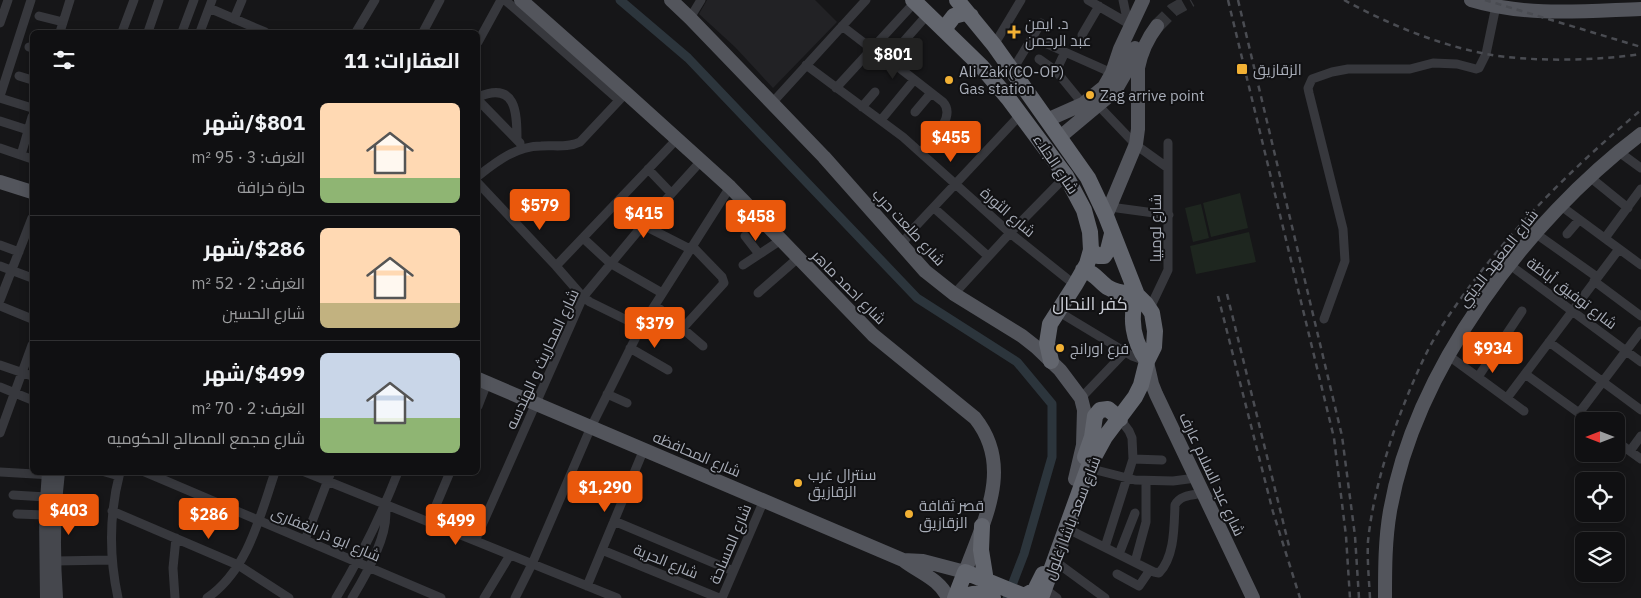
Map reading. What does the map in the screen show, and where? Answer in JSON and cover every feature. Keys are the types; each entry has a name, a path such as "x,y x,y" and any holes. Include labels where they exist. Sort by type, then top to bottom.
{"highway":[{"name":"شارع الجلاء","path":"914,1 990,76 1021,114 1066,176 1078,198 1088,224 1091,250 1075,285 1050,324 1047,336 1051,361"},
{"name":"شارع الجلاء","path":"962,4 1060,137 1108,211 1112,234 1137,295"},
{"path":"936,22 946,16 949,11 962,4"},
{"path":"1091,250 1098,256 1104,256 1108,250 1112,234"},
{"path":"1083,270 1091,272 1114,290 1137,295 1150,308"},
{"path":"1137,295 1132,316 1135,338 1147,361"},
{"name":"شارع سعد باشا زغلول","path":"1037,593 1056,562 1088,468 1099,447 1120,419 1141,385 1147,361 1154,347 1155,331 1150,308"},
{"name":"شارع سعد باشا زغلول","path":"1037,593 1075,478 1090,446 1098,413 1100,410 1108,409 1120,419"},
{"path":"982,526 981,550 987,588"},
{"path":"954,598 965,572 987,588 1037,593"},
{"path":"962,598 987,588"}],"main road":[{"name":"شارع احمد ماهر","path":"521,0 623,96 677,139 730,187 873,335 975,418 982,427 992,450 995,474 982,526 965,572"},
{"name":"شارع طلعت حرب","path":"671,0 824,156 925,272 954,294 1022,336 1051,361 1081,398"},
{"path":"1060,137 1104,87 1112,73 1128,22 1143,0"},
{"path":"1471,0 1496,6 1536,11 1574,12 1641,9"},
{"path":"1047,120 1116,91 1126,72 1138,39 1154,23 1138,68 1138,129 1136,146 1108,211"},
{"name":"شارع المعهد الديني","path":"1385,598 1386,539 1390,510 1412,434 1449,356 1473,314 1535,233 1561,206 1641,134"},
{"path":"0,182 30,191"},
{"name":"شارع عبد السلام عارف","path":"1147,361 1156,394 1253,598"},
{"name":"شارع المحافظه","path":"482,381 903,560 937,582 948,598"},
{"path":"1075,478 1083,445 1084,410 1081,398"},
{"name":"شارع المحافظه","path":"903,560 924,562 965,572"}],"street":[{"path":"0,23 8,0"},
{"path":"30,107 0,97 31,0"},
{"path":"61,30 70,0"},
{"path":"123,30 134,0"},
{"path":"149,30 159,0"},
{"path":"183,30 194,0"},
{"path":"234,19 242,0"},
{"path":"357,30 374,0"},
{"path":"424,30 440,0"},
{"path":"480,38 501,0"},
{"path":"480,174 502,158 525,148 571,146 580,142 623,96 505,0"},
{"path":"690,18 701,0"},
{"path":"772,103 866,0"},
{"path":"994,45 1021,0"},
{"path":"1088,0 1128,22"},
{"path":"1123,0 1128,22"},
{"path":"836,88 914,1"},
{"path":"201,30 211,2 234,19 259,30"},
{"path":"1082,35 1099,6"},
{"path":"1324,320 1345,261 1344,237 1309,93 1310,82 1312,79 1332,72 1348,69 1410,69 1433,63 1457,64 1476,69 1480,68 1486,54 1496,6"},
{"path":"1125,10 1128,22"},
{"path":"40,16 63,22"},
{"path":"921,152 947,119 946,105 893,63 890,57 936,22"},
{"path":"1012,71 1041,23"},
{"path":"842,26 872,49"},
{"path":"1047,44 1112,73"},
{"path":"1056,71 1065,52"},
{"path":"1039,59 1056,71 1136,146 1168,168"},
{"name":"شارع الثورة","path":"806,65 921,152 1010,233 1075,285"},
{"path":"19,76 30,79"},
{"path":"881,120 914,80"},
{"path":"480,97 494,92 508,97 516,109 517,140"},
{"path":"862,107 876,92"},
{"path":"915,112 931,93"},
{"path":"480,100 525,148"},
{"path":"901,245 1021,114"},
{"path":"0,120 28,130"},
{"path":"20,155 30,124"},
{"path":"556,266 677,139"},
{"name":"شارع لومبيا","path":"1150,308 1168,270 1168,143"},
{"path":"0,148 30,158"},
{"path":"1619,152 1641,168"},
{"name":"شارع المحاريث و الهندسه","path":"475,541 583,297 610,263 701,161"},
{"path":"648,169 672,193"},
{"path":"954,294 1066,176"},
{"path":"1591,178 1628,208"},
{"path":"480,185 583,297 641,327"},
{"path":"515,598 532,564 591,427 630,348 654,305 730,187"},
{"path":"1605,238 1641,189"},
{"path":"616,203 643,225 691,247 722,277 724,283 682,329"},
{"path":"1561,206 1640,262"},
{"path":"934,208 988,256"},
{"path":"1108,211 1169,215"},
{"path":"1567,234 1579,220"},
{"path":"0,300 30,223"},
{"path":"1535,233 1641,316"},
{"path":"745,236 759,254"},
{"path":"583,238 610,263 662,293"},
{"path":"743,265 781,240"},
{"path":"0,245 19,252"},
{"path":"1507,398 1619,248"},
{"path":"758,293 798,258"},
{"name":"شارع توفيق أباظة","path":"1510,265 1641,362"},
{"path":"0,266 30,277"},
{"path":"654,305 703,346"},
{"path":"0,306 30,319"},
{"path":"1478,377 1522,311"},
{"path":"1059,312 1125,352 1147,361"},
{"path":"1580,412 1641,331"},
{"path":"1549,342 1641,410"},
{"path":"630,348 668,370"},
{"path":"0,433 30,351"},
{"path":"1081,398 1125,352"},
{"path":"1449,356 1524,411"},
{"path":"0,365 30,375"},
{"path":"1525,374 1578,412"},
{"path":"480,394 482,381"},
{"path":"0,387 30,399"},
{"path":"608,394 627,403"},
{"path":"1105,547 1133,458 1130,431 1120,419"},
{"path":"1630,451 1641,436"},
{"path":"1625,447 1641,459"},
{"path":"587,586 644,450"},
{"path":"1133,458 1162,460"},
{"path":"1088,468 1126,479 1146,481 1173,481 1196,478"},
{"path":"0,472 30,473"},
{"path":"46,598 45,515 46,497 53,475"},
{"path":"53,475 56,514 55,561 57,598"},
{"path":"118,598 112,560 112,511 120,475"},
{"name":"شارع ابو ذر الغفارى","path":"152,475 441,598"},
{"path":"207,598 222,586 246,551 274,475"},
{"path":"336,598 357,562 385,505 397,475"},
{"path":"429,522 449,475"},
{"path":"306,540 329,477 385,505 617,598"},
{"path":"1135,562 1146,522 1146,481"},
{"path":"1066,528 1157,573 1162,571 1177,537 1176,505 1178,500 1203,493"},
{"path":"13,495 46,497"},
{"name":"شارع المساحة","path":"720,598 764,500"},
{"path":"352,598 386,526 385,505"},
{"path":"112,511 238,565 274,594 289,598"},
{"path":"1119,554 1135,513"},
{"path":"17,514 45,515"},
{"path":"614,522 733,572"},
{"path":"175,598 173,568 176,538"},
{"name":"شارع الحرية","path":"602,550 720,598"},
{"path":"484,598 510,555"},
{"path":"55,561 112,560"},
{"path":"1056,562 1105,598"},
{"path":"1117,574 1142,588 1150,570"},
{"path":"414,598 419,589"}],"shaded area":[{"path":"707,0 815,0 837,22 773,88 735,47 699,14"},
{"path":"1240,193 1248,228 1211,237 1203,203"},
{"path":"1201,204 1209,238 1193,242 1185,208"},
{"path":"1249,232 1256,262 1196,274 1190,246"}],"waterway":[{"path":"620,0 688,58 917,298 1017,362 1052,404 1052,457 1024,554 1007,598"}],"tunnel":[{"path":"1157,26 1173,10 1191,0"}],"railway":[{"path":"1228,0 1334,438 1346,536 1350,598"},
{"path":"1238,0 1342,436 1355,536 1359,598"},
{"path":"1344,0 1378,17 1431,39 1486,54 1504,57 1563,60 1641,54"},
{"path":"1485,0 1641,47"},
{"path":"1370,598 1368,541 1378,485 1402,410 1432,342 1467,290 1527,217 1594,151 1641,110"},
{"path":"1227,294 1289,546"},
{"path":"1218,296 1273,512 1300,598"}],"place":[{"name":"د. ايمن عبد الرحمن","path":"1014,32"},
{"name":"الزقازيق","path":"1242,69"},
{"name":"Ali Zaki(CO-OP) Gas station","path":"949,80"},
{"name":"Zag arrive point","path":"1090,95"},
{"name":"فرع اورانج","path":"1060,348"},
{"name":"سنترال غرب الزقازيق","path":"798,483"},
{"name":"قصر ثقافة الزقازيق","path":"909,514"}],"district":[{"name":"كفر النحال","path":"1090,303"}]}
